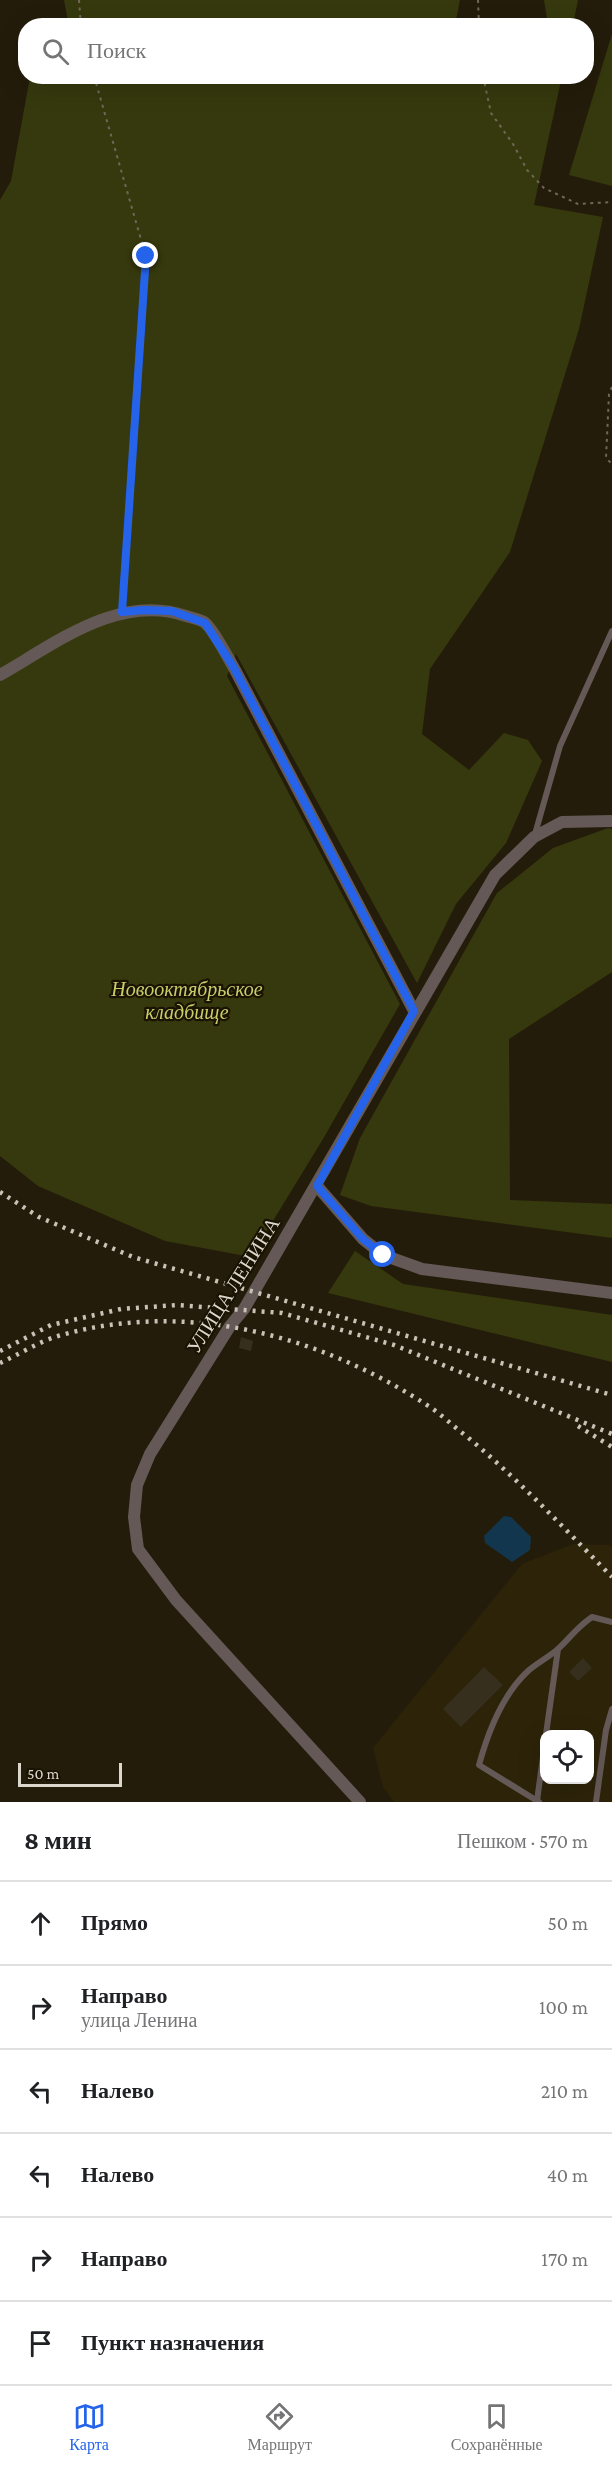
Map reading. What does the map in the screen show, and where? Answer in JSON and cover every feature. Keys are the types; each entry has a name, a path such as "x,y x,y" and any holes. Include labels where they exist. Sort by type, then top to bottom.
{"street":[{"path":"0,675 82,628 122,612 172,611 205,623 234,668 414,1011"},
{"name":"УЛИЦА ЛЕНИНА","path":"360,1802 176,1600 138,1549 134,1517 137,1485 150,1454 230,1326 244,1309 317,1186 414,1011 495,875 534,837 562,822 612,821"},
{"path":"317,1186 363,1239 383,1255 413,1266 612,1293"}],"lane":[{"path":"534,837 561,746 612,631"},
{"path":"540,1784 538,1801 479,1765 487,1735 505,1701 527,1672 558,1649 577,1627 592,1617 612,1622"},
{"path":"547,1730 558,1649"},
{"path":"596,1802 606,1730 612,1709"}],"path":[{"path":"79,0 80,18"},
{"path":"478,0 478,18"},
{"path":"96,84 146,256 122,612"},
{"path":"485,84 491,113 513,144 527,170 544,188 578,204 612,202"},
{"path":"612,387 609,394 606,458 612,464"}],"shaded area":[{"path":"573,1544 609,1545 612,1548 612,1802 394,1802 383,1787 373,1748 522,1564"}],"green space":[{"path":"64,0 460,0 456,18 67,18"},
{"path":"544,0 578,0 574,18 547,18"},
{"path":"612,34 612,186 569,175"},
{"name":"Новооктябрьское кладбище","path":"29,84 560,84 534,205 603,217 579,329 510,552 430,669 422,734 469,770 504,733 528,740 542,761 506,843 456,904 417,983 236,654 227,676 400,1004 323,1139 251,1257 165,1241 38,1186 0,1156 0,200 11,181"},
{"path":"608,828 612,829 612,972 509,1039 510,1200 612,1204 612,1238 371,1206 340,1195 360,1138 497,893 553,848"},
{"path":"355,1251 403,1284 612,1315 612,1362 328,1293"}],"water":[{"path":"504,1516 511,1517 531,1537 530,1550 512,1562 485,1543 484,1536"}],"building":[{"path":"241,1337 253,1341 251,1351 239,1348"},
{"path":"583,1658 592,1668 578,1681 569,1672"},
{"path":"484,1667 503,1685 461,1727 443,1709"}],"railway":[{"path":"0,1192 39,1217 133,1257 612,1395"},
{"path":"0,1351 51,1325 121,1309 177,1305 282,1313 394,1345 612,1434"},
{"path":"0,1363 58,1336 106,1325 155,1321 203,1323 251,1331 298,1343 343,1360 388,1382 434,1410 504,1469 612,1577"},
{"path":"578,1426 612,1447"}],"route":[{"path":"146,256 122,612 172,611 205,623 234,668 414,1011 317,1186 363,1239 383,1255"}]}
